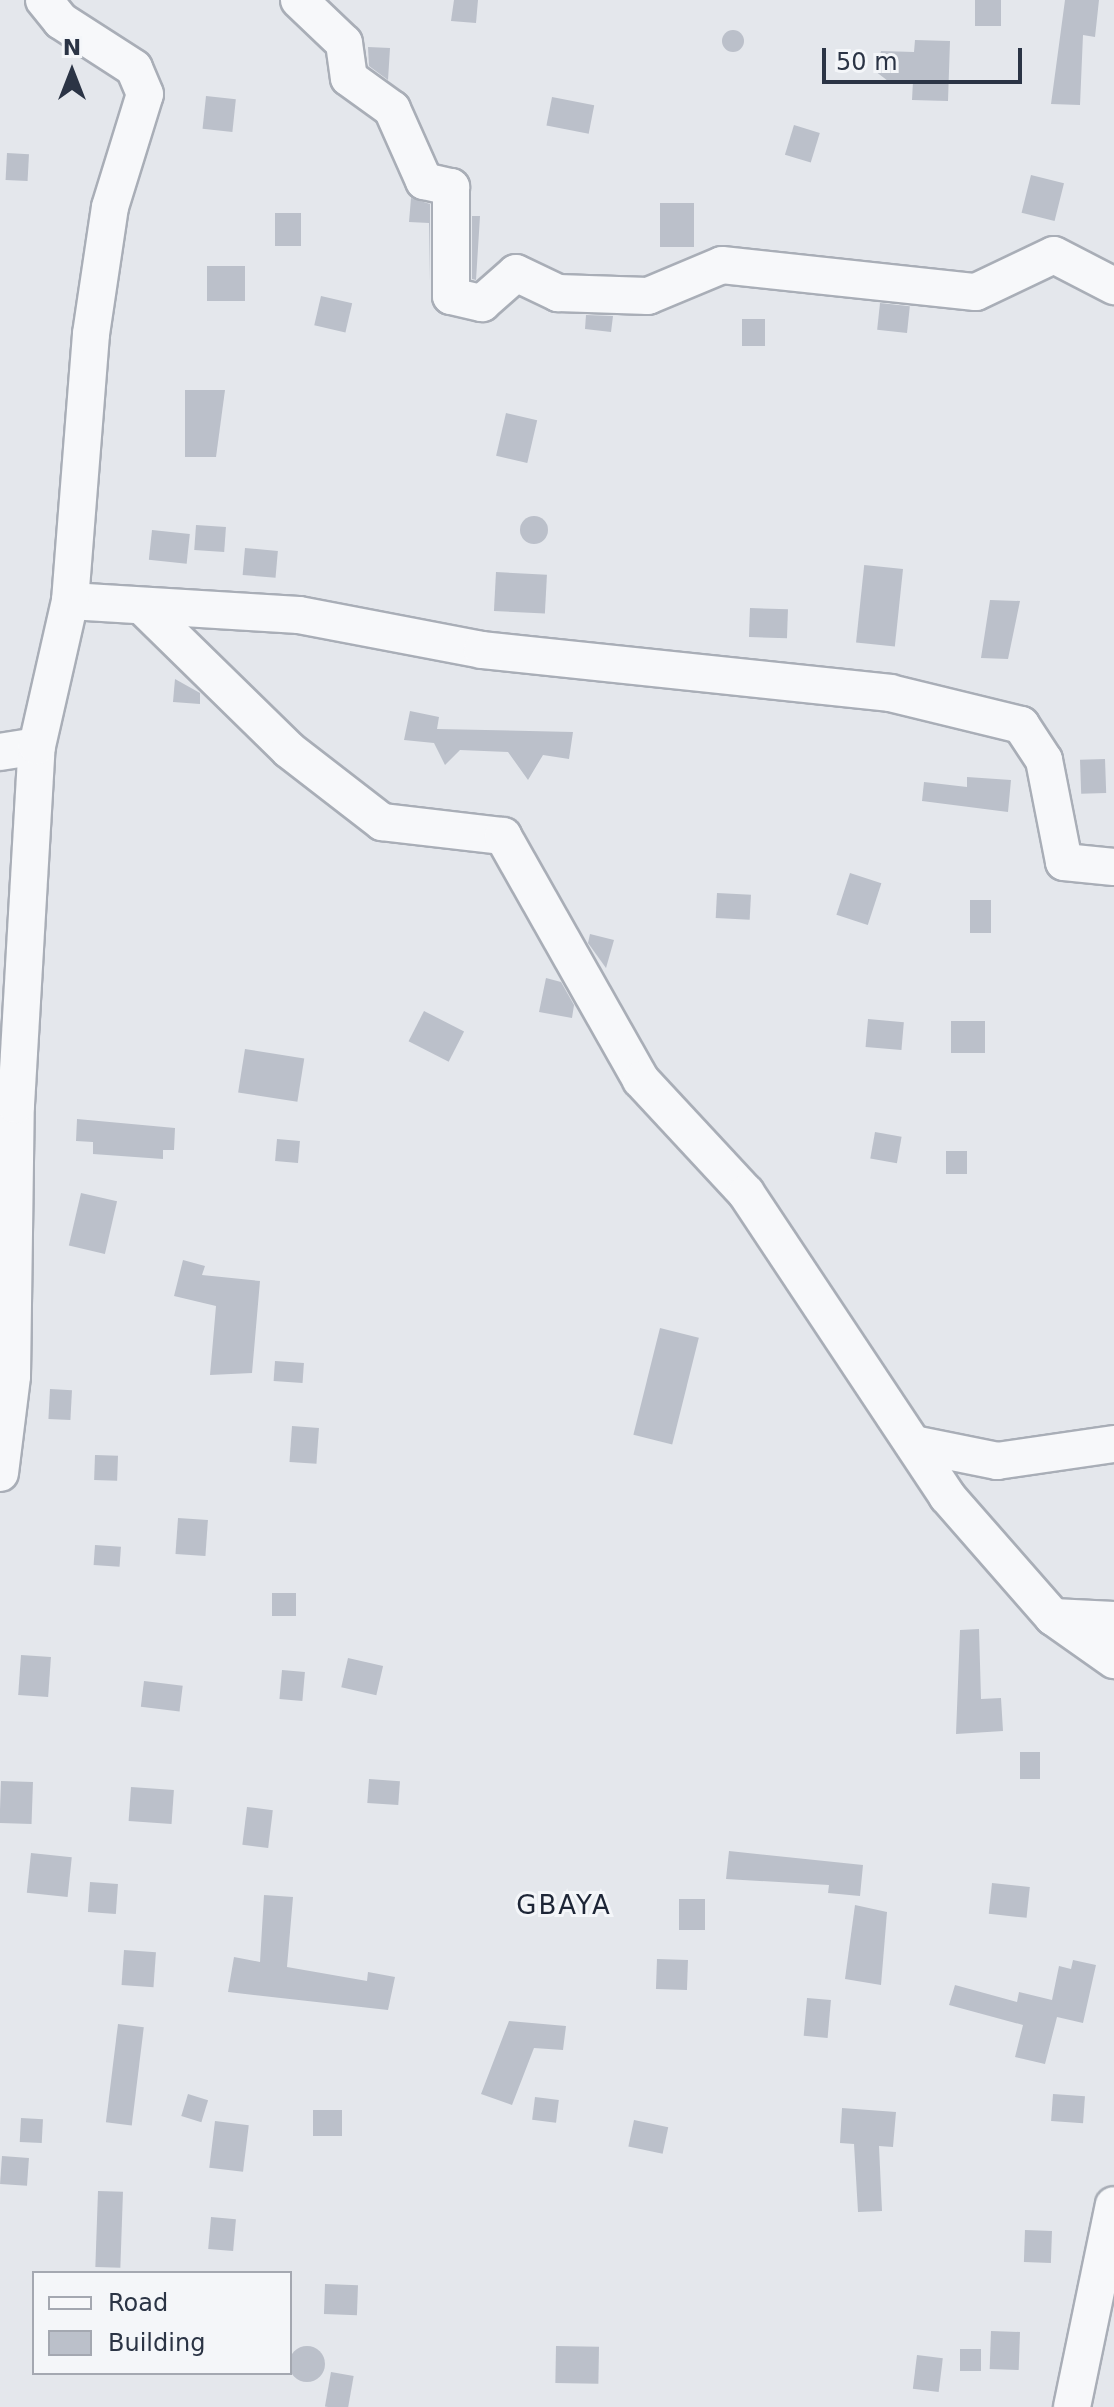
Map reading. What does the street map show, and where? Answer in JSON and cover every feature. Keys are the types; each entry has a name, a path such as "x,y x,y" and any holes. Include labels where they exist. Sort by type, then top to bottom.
{"street":[{"path":"0,1473 12,1376 16,1105 37,746 70,601 91,334 110,207 145,94 134,68 61,21 44,0"},
{"path":"299,0 344,43 349,78 392,109 424,181 451,187 451,296 482,303 516,273 558,293 648,296 722,265 976,292 1054,255 1114,286"},
{"path":"70,601 299,615 482,650 890,693 1021,725 1044,760 1064,862 1114,867"},
{"path":"143,607 289,750 382,822 503,836 641,1080 746,1193 918,1445 947,1496 1053,1617 1114,1660"},
{"path":"0,752 37,746"},
{"path":"918,1445 997,1461 1114,1444"},
{"path":"1053,1617 1114,1620"},
{"path":"1072,2407 1114,2205"}],"building":[{"path":"454,0 478,0 476,23 451,21"},
{"path":"975,0 1001,0 1001,26 975,26"},
{"path":"1065,0 1099,0 1095,37 1083,35 1080,105 1051,104"},
{"path":"733,30 741,33 744,41 741,49 733,52 725,49 722,41 725,33"},
{"path":"915,40 950,41 948,101 912,100 913,81 888,81 875,71 881,51 914,52"},
{"path":"368,47 390,48 388,80 369,66"},
{"path":"206,96 236,99 232,132 203,129"},
{"path":"552,97 594,105 589,134 546,125"},
{"path":"794,125 820,133 811,163 785,155"},
{"path":"7,153 29,154 28,181 6,180"},
{"path":"1031,175 1064,183 1055,221 1022,213"},
{"path":"411,198 430,204 430,282 429,223 409,222"},
{"path":"660,203 694,203 694,247 660,247"},
{"path":"275,213 301,213 301,246 275,246"},
{"path":"472,216 480,216 476,280 472,279"},
{"path":"207,266 245,266 245,301 207,301"},
{"path":"321,296 352,303 345,332 314,325"},
{"path":"880,303 910,306 907,333 877,330"},
{"path":"586,315 613,316 611,332 585,329"},
{"path":"742,319 765,319 765,346 742,346"},
{"path":"185,390 225,390 216,457 185,457"},
{"path":"506,413 537,420 527,463 496,456"},
{"path":"534,516 544,520 548,530 544,540 534,544 524,540 520,530 524,520"},
{"path":"196,525 226,527 224,552 194,550"},
{"path":"152,530 190,534 187,564 149,560"},
{"path":"245,548 278,551 276,578 243,575"},
{"path":"864,565 903,569 895,647 856,642"},
{"path":"496,572 547,575 545,614 494,611"},
{"path":"990,600 1020,601 1008,659 981,658"},
{"path":"750,608 788,609 787,638 749,637"},
{"path":"175,679 200,693 200,704 173,702"},
{"path":"410,711 439,717 437,729 573,732 569,759 543,755 528,780 508,752 460,750 445,765 434,743 404,740"},
{"path":"1105,759 1106,793 1081,794 1080,760"},
{"path":"967,777 1011,780 1008,812 922,801 924,782 967,787"},
{"path":"850,873 881,883 868,925 836,915"},
{"path":"717,893 751,895 750,920 716,918"},
{"path":"970,900 991,900 991,933 970,933"},
{"path":"590,934 614,940 606,968 588,943"},
{"path":"546,978 561,982 574,1005 572,1018 539,1012"},
{"path":"424,1011 464,1031 449,1062 409,1041"},
{"path":"868,1019 904,1022 901,1050 866,1047"},
{"path":"951,1021 985,1021 985,1053 951,1053"},
{"path":"245,1049 304,1058 297,1102 238,1092"},
{"path":"77,1119 175,1128 174,1150 163,1150 163,1159 93,1154 93,1142 76,1141"},
{"path":"875,1132 902,1137 897,1163 870,1159"},
{"path":"277,1139 300,1141 298,1163 275,1161"},
{"path":"946,1151 967,1151 967,1174 946,1174"},
{"path":"81,1193 117,1201 105,1254 69,1246"},
{"path":"183,1260 205,1266 202,1275 260,1281 252,1373 210,1375 216,1306 174,1296"},
{"path":"660,1328 699,1338 672,1444 633,1435"},
{"path":"275,1361 304,1363 303,1383 274,1381"},
{"path":"50,1389 72,1390 70,1420 48,1419"},
{"path":"292,1426 319,1428 316,1464 289,1462"},
{"path":"95,1455 118,1456 117,1481 94,1480"},
{"path":"178,1518 208,1520 205,1556 175,1554"},
{"path":"95,1545 121,1547 120,1567 94,1565"},
{"path":"272,1593 296,1593 296,1616 272,1616"},
{"path":"979,1629 981,1699 1001,1698 1003,1731 956,1734 960,1630"},
{"path":"21,1655 51,1657 48,1697 18,1695"},
{"path":"348,1658 383,1666 376,1695 341,1687"},
{"path":"282,1670 305,1672 302,1701 279,1699"},
{"path":"144,1681 183,1686 180,1712 141,1707"},
{"path":"1020,1752 1040,1752 1040,1779 1020,1779"},
{"path":"369,1779 400,1781 398,1805 367,1803"},
{"path":"1,1781 33,1782 32,1824 0,1823"},
{"path":"131,1787 174,1790 172,1824 129,1821"},
{"path":"247,1807 273,1810 268,1848 242,1845"},
{"path":"729,1851 863,1865 860,1896 828,1893 829,1885 726,1879"},
{"path":"31,1853 72,1857 68,1897 27,1893"},
{"path":"90,1882 118,1884 116,1914 88,1912"},
{"path":"992,1883 1030,1887 1027,1918 989,1914"},
{"path":"264,1895 293,1897 287,1967 367,1981 368,1972 395,1977 388,2010 228,1992 234,1957 260,1962"},
{"path":"679,1899 705,1899 705,1930 679,1930"},
{"path":"855,1905 887,1912 881,1985 845,1979"},
{"path":"124,1950 156,1952 153,1987 122,1985"},
{"path":"657,1959 688,1960 687,1990 656,1989"},
{"path":"1073,1960 1096,1965 1083,2023 1057,2017 1045,2064 1015,2057 1023,2025 949,2005 955,1985 1017,2002 1019,1992 1052,2000 1059,1966 1071,1969"},
{"path":"807,1998 831,2000 828,2038 804,2036"},
{"path":"509,2021 566,2026 563,2050 534,2048 512,2105 481,2094"},
{"path":"118,2024 144,2027 132,2125 106,2122"},
{"path":"188,2094 208,2100 201,2122 181,2116"},
{"path":"1053,2094 1085,2096 1083,2123 1051,2121"},
{"path":"535,2097 559,2100 556,2123 532,2120"},
{"path":"842,2108 896,2112 893,2147 879,2146 882,2211 858,2212 854,2144 840,2143"},
{"path":"313,2110 342,2110 342,2136 313,2136"},
{"path":"21,2118 43,2119 42,2143 20,2142"},
{"path":"634,2120 668,2127 663,2154 628,2146"},
{"path":"215,2121 249,2125 243,2172 209,2168"},
{"path":"2,2156 29,2158 27,2186 0,2184"},
{"path":"98,2191 123,2192 120,2268 95,2267"},
{"path":"211,2217 236,2219 233,2251 208,2249"},
{"path":"1025,2230 1052,2231 1051,2263 1024,2262"},
{"path":"325,2284 358,2285 357,2315 324,2314"},
{"path":"991,2331 1020,2332 1019,2370 990,2369"},
{"path":"556,2346 599,2347 598,2384 555,2383"},
{"path":"300,2348 314,2348 323,2357 323,2371 314,2380 300,2380 292,2372 292,2356"},
{"path":"960,2349 981,2349 981,2371 960,2371"},
{"path":"917,2355 943,2358 939,2392 913,2389"},
{"path":"331,2372 354,2376 348,2407 325,2406"}],"district":[{"name":"GBAYA","path":"564,1906"}]}
